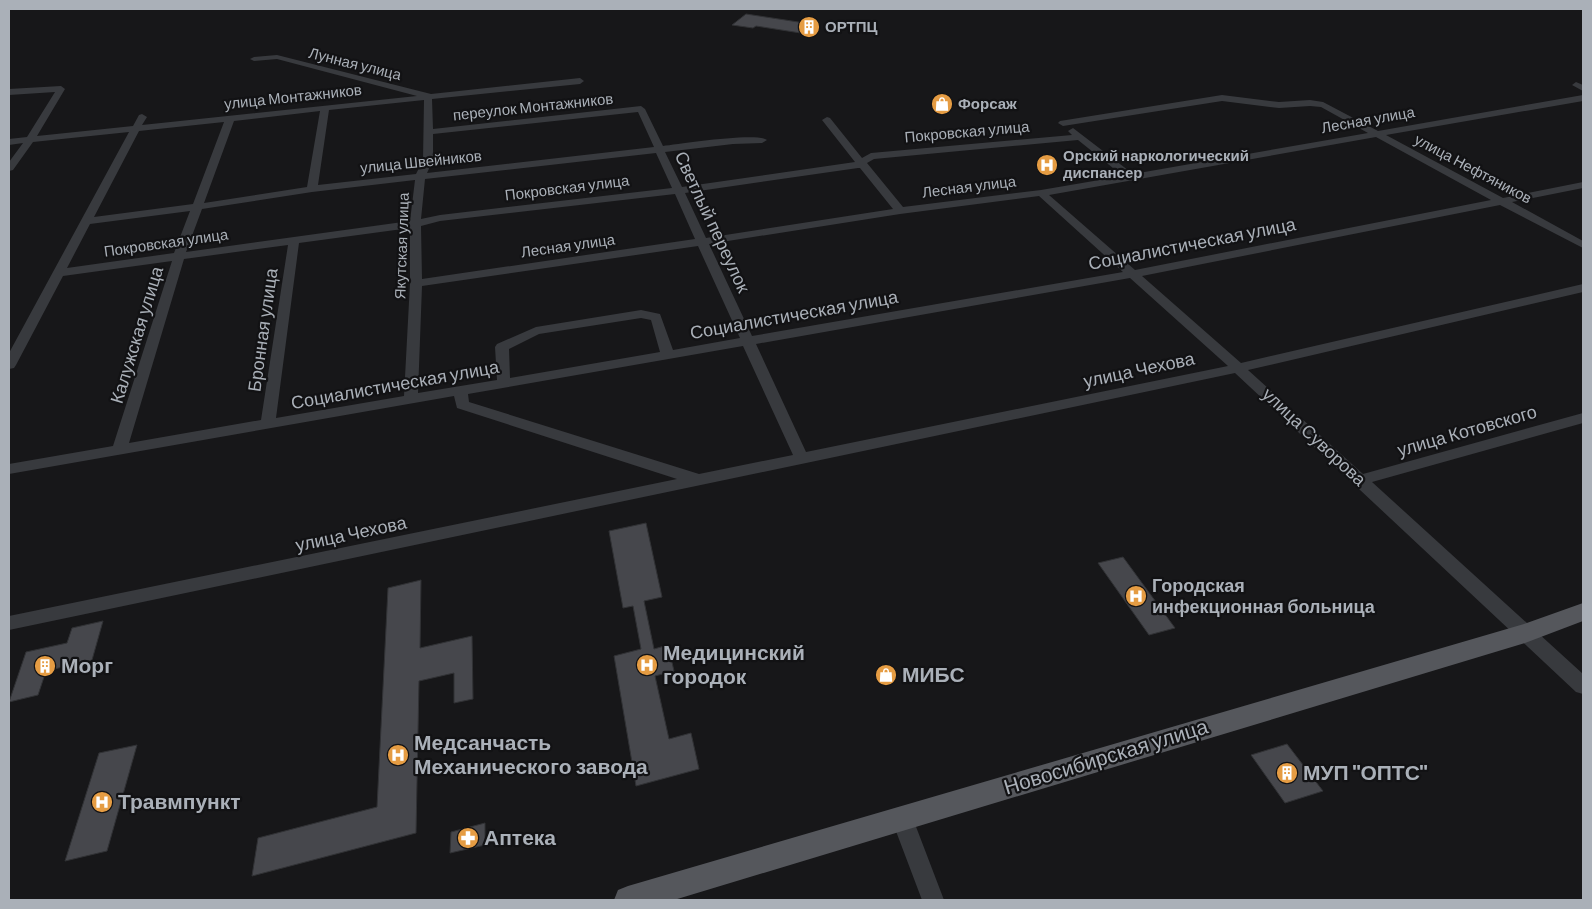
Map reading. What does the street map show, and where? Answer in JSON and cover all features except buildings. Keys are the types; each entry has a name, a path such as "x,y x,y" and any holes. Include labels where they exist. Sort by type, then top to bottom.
{"main road":[{"name":"Новосибирская улица","path":"628,900 1525,633 1583,612"}],"street":[{"name":"Лунная улица","path":"254,59 276,57 428,96"},
{"name":"улица Монтажников","path":"9,142 580,81"},
{"path":"9,92 61,89 30,140 9,168"},
{"name":"Якутская улица","path":"411,399 416,283 415,224 420,177 428,160 429,132 426,118 428,96"},
{"name":"улица Нефтяников","path":"1080,137 1063,123 1222,98 1279,105 1323,105 1583,245"},
{"name":"Лесная улица","path":"416,283 900,211 1041,193 1583,98"},
{"path":"312,189 325,108"},
{"name":"переулок Монтажников","path":"429,132 641,109"},
{"name":"Светлый переулок","path":"641,109 802,459"},
{"path":"9,365 142,117"},
{"name":"Калужская улица","path":"120,450 179,256 230,118"},
{"path":"827,120 900,211"},
{"path":"1080,137 1131,177"},
{"name":"Покровская улица","path":"57,273 415,224 440,218 858,166 872,156 1080,137"},
{"name":"улица Швейников","path":"85,221 196,207 312,189 733,141 762,140"},
{"name":"Социалистическая улица","path":"9,469 1134,274 1583,185"},
{"name":"улица Суворова","path":"1041,193 1238,368 1583,686"},
{"name":"Бронная улица","path":"268,425 294,241"},
{"name":"улица Чехова","path":"9,623 1238,368 1583,288"},
{"path":"504,384 502,347 536,331 641,314 656,317 668,355"},
{"name":"улица Чехова","path":"461,391 462,405 701,480"},
{"name":"улица Котовского","path":"1360,480 1583,418"},
{"path":"902,818 933,900"}],"place":[{"name":"ОРТПЦ","path":"809,27"},
{"name":"Форсаж","path":"942,104"},
{"name":"Орский наркологический диспансер","path":"1047,165"},
{"name":"Городская инфекционная больница","path":"1136,596"},
{"name":"Медицинский городок","path":"647,665"},
{"name":"Морг","path":"45,666"},
{"name":"МИБС","path":"886,675"},
{"name":"Медсанчасть Механического завода","path":"398,755"},
{"name":"МУП \"ОПТС\"","path":"1287,773"},
{"name":"Травмпункт","path":"102,802"},
{"name":"Аптека","path":"468,838"}]}
